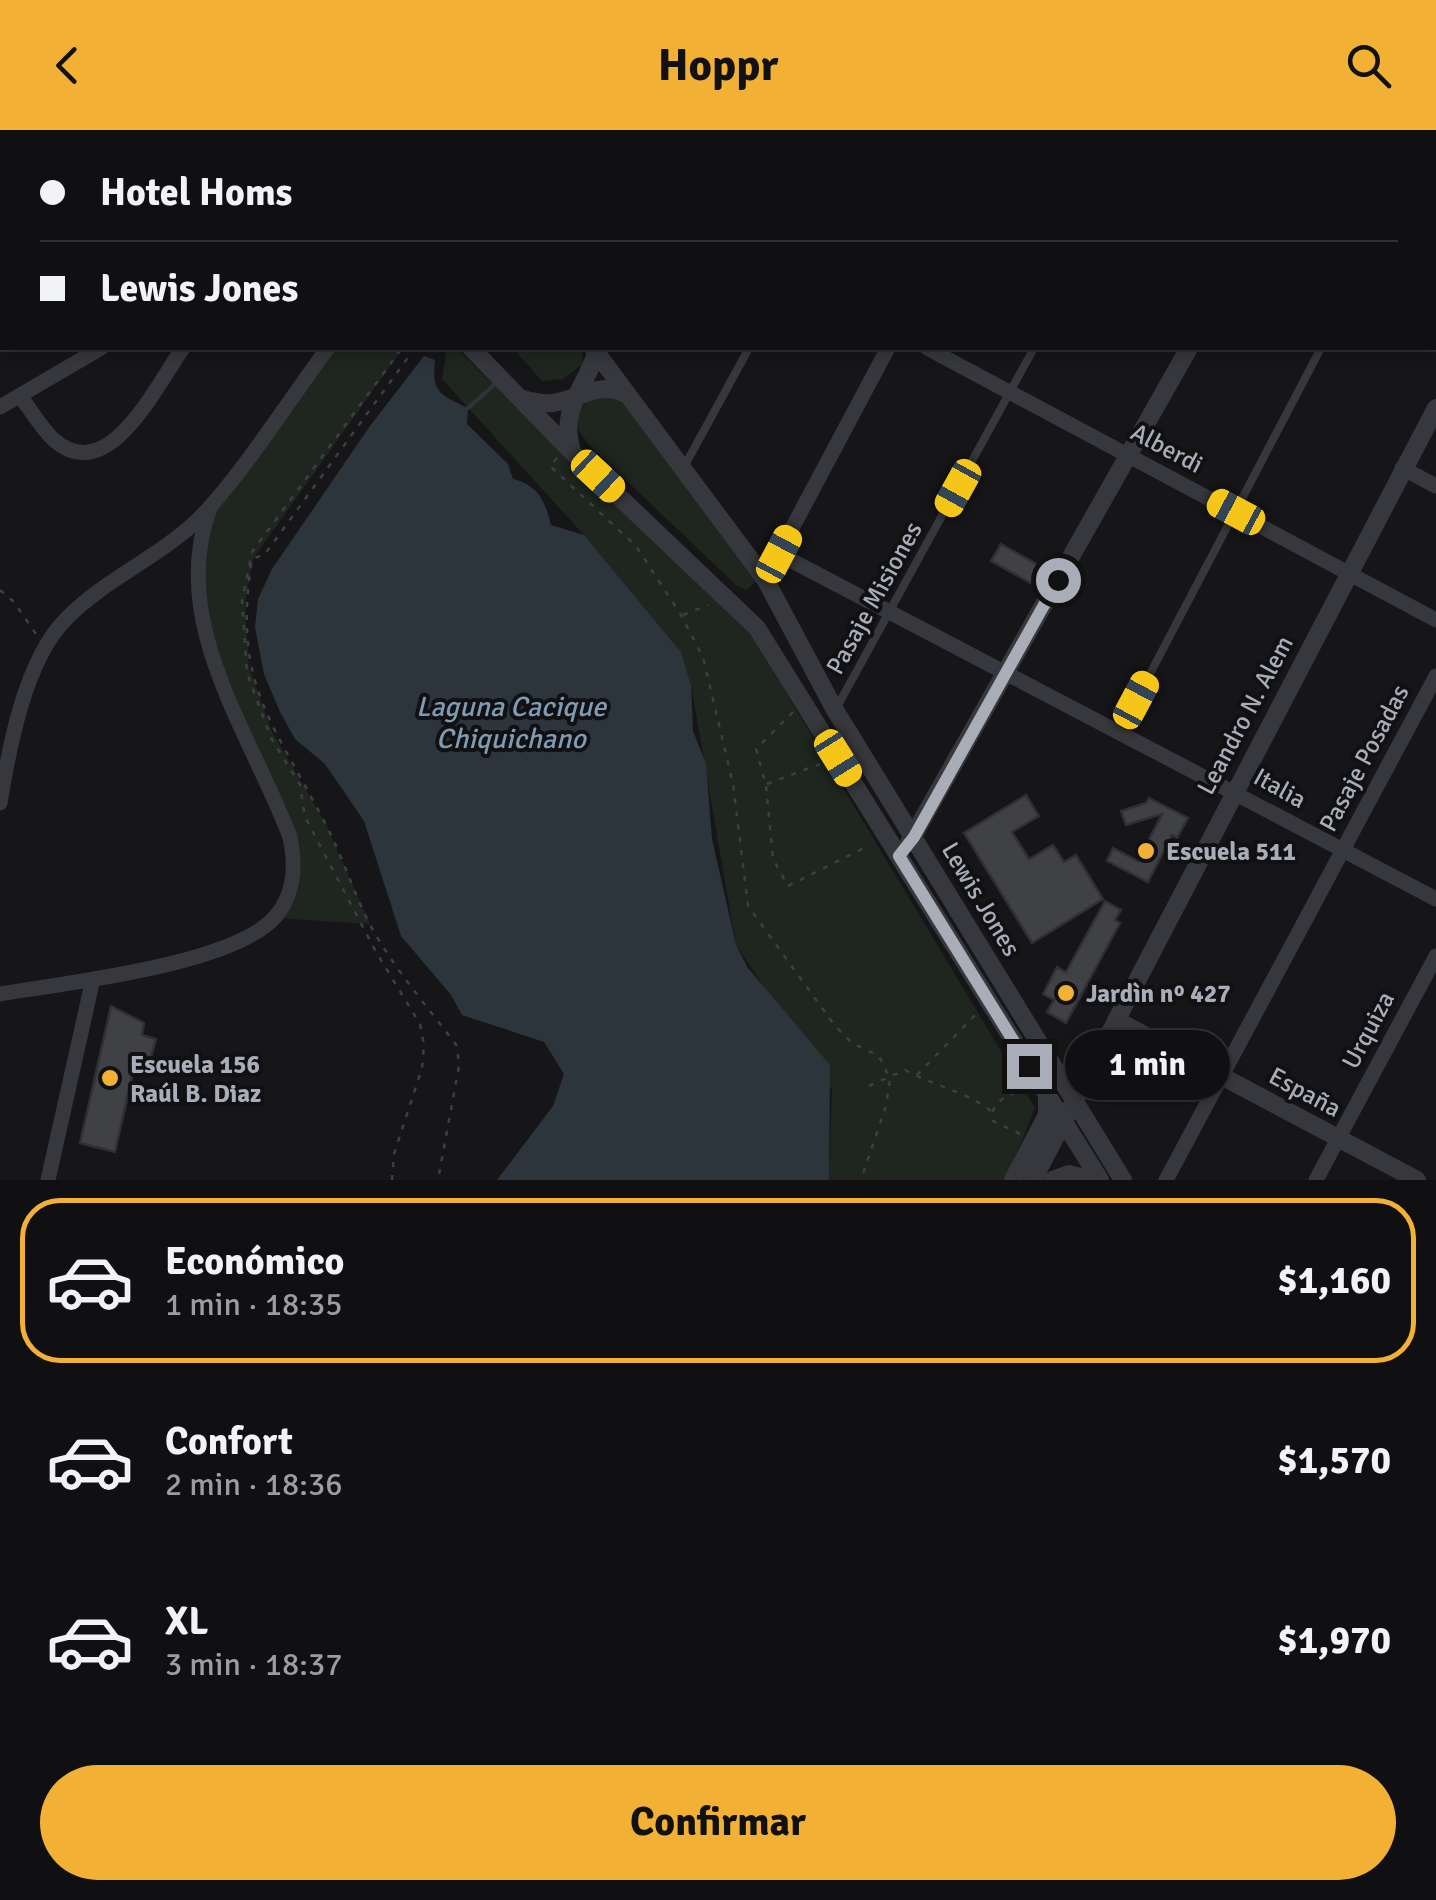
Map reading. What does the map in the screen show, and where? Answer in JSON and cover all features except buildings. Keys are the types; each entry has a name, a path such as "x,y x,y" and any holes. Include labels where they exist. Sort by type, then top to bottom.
{"street":[{"path":"0,407 99,350"},
{"path":"20,396 56,442 73,450 93,452 121,437 182,350"},
{"path":"0,803 12,732 41,660 65,620 164,549 210,508 327,350"},
{"name":"Lewis Jones","path":"473,350 567,452 722,600 757,628 1100,1180"},
{"path":"567,452 566,417 582,392 596,350"},
{"name":"Lewis Jones","path":"597,350 765,580 835,710 1123,1180"},
{"path":"722,600 754,602 762,593 765,580 887,350"},
{"name":"Alberdi","path":"931,350 1436,620"},
{"path":"899,856 914,837 1187,350"},
{"path":"517,396 554,403 582,392 619,390 634,399"},
{"name":"Leandro N. Alem","path":"1033,1180 1436,408"},
{"path":"1402,468 1436,486"},
{"path":"0,994 201,955 260,931 274,918 290,891 295,858 271,787 213,658 204,626 197,564 200,534 210,508"},
{"name":"Italia","path":"779,554 1436,899"},
{"name":"Pasaje Posadas","path":"1166,1180 1436,676"},
{"name":"Urquiza","path":"1316,1180 1436,956"},
{"path":"48,1180 93,979"},
{"name":"España","path":"1116,1020 1417,1180"},
{"path":"1012,1180 1047,1115 1047,1096"},
{"path":"1053,1180 1069,1174 1092,1180"}],"lane":[{"path":"684,467 748,350"},
{"name":"Pasaje Misiones","path":"835,710 1033,350"},
{"path":"1120,732 1320,350"}],"path":[{"path":"392,1180 394,1154 422,1068 424,1045 420,1024 376,952 305,817 300,785 271,738 247,673 242,602 252,552 401,350"},
{"path":"414,350 265,554 252,560 245,605 249,667 272,732 326,824 370,924 456,1046 459,1066 438,1180"},
{"path":"567,452 550,466 636,546 682,615 703,657 734,784 748,906 836,1026 852,1042 880,1056 890,1079 886,1106 861,1180"},
{"path":"0,590 34,627 41,660"},
{"path":"682,615 722,600"},
{"path":"797,707 756,749 766,785 773,859 788,886 880,840"},
{"path":"766,785 830,760"},
{"path":"916,1076 980,1010"},
{"path":"869,1086 905,1070 930,1085 970,1095 992,1111"},
{"path":"1027,1088 996,1103 992,1111 993,1121 1028,1138"}],"shaded area":[{"path":"322,350 402,350 253,559 245,605 249,667 272,732 326,824 370,924 275,918 295,858 227,692 198,592 210,508"},
{"path":"447,350 458,350 752,636 1035,1108 1006,1180 829,1180 832,1089 736,945 691,685 681,652 584,535 442,379"},
{"path":"515,350 581,350 583,364 563,379 542,381"},
{"path":"603,393 617,395 758,580 746,590 737,586 589,445 579,431 577,414 588,400"}],"water":[{"name":"Laguna Cacique Chiquichano","path":"424,356 435,360 435,380 440,392 468,408 467,424 508,464 513,479 529,485 539,495 551,525 584,535 681,652 691,685 693,731 706,764 712,839 736,945 748,968 830,1065 829,1180 497,1180 553,1106 564,1074 544,1042 462,1015 451,995 401,936 364,821 325,764 295,739 264,674 255,627 258,599 272,569 370,426"}],"waterway":[{"path":"468,408 495,384"}],"place":[{"name":"Escuela 511","path":"1146,851"},
{"name":"Jardìn nº 427","path":"1066,993"},
{"name":"Escuela 156 Raúl B. Diaz","path":"110,1078"}],"route":[{"path":"1029,1066 899,856 914,837 1058,580"}]}
